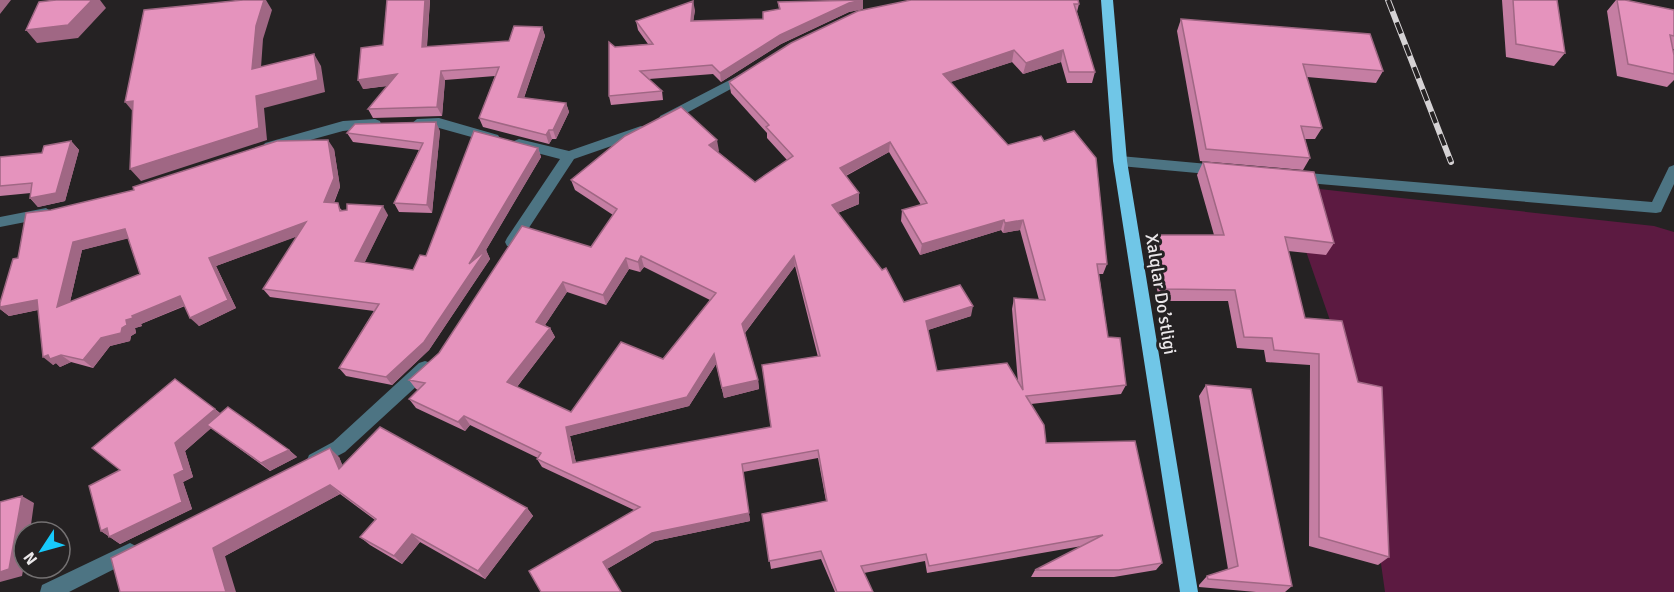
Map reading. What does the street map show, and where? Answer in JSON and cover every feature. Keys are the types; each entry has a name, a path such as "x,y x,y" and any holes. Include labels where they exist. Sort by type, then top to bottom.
{"main road":[{"name":"Xalqlar Do’stligi","path":"1107,0 1120,161 1188,592"}],"lane":[{"path":"256,150 343,126 439,123 569,156 634,135 737,82 757,69"},
{"path":"503,256 569,156"},
{"path":"1120,161 1239,172"},
{"path":"1287,176 1656,208 1674,170"},
{"path":"0,222 59,211"},
{"path":"296,469 339,447 437,356"},
{"path":"49,592 146,544"}],"shaded area":[{"path":"1283,185 1654,226 1674,232 1674,592 1385,592 1358,401"}],"building":[{"path":"92,0 68,25 26,30 39,2"},
{"path":"264,0 256,26 252,69 314,54 318,80 256,96 259,128 130,169 133,101 125,102 144,10"},
{"path":"387,0 425,0 422,47 509,41 514,26 542,27 518,97 566,103 553,130 549,130 546,135 479,118 499,67 441,71 437,107 368,109 397,74 358,80 361,48 383,45"},
{"path":"862,0 849,3 780,35 720,73 712,65 640,71 662,91 609,96 609,42 615,47 653,44 636,21 693,1 691,21 763,19 763,12 780,9 778,2"},
{"path":"911,0 1078,0 1079,4 1074,4 1095,72 1069,72 1063,50 1026,63 1014,50 943,74 1008,145 1041,136 1044,141 1074,131 1096,158 1107,264 1097,264 1108,337 1120,338 1126,385 1026,396 1044,425 1046,443 1135,441 1162,563 1119,570 1035,570 1103,535 929,566 926,554 861,566 873,592 837,592 821,551 769,561 762,514 827,501 818,450 742,464 749,513 652,533 603,562 621,592 541,592 529,571 640,507 537,459 541,453 464,416 458,422 409,399 425,383 409,380 439,353 522,226 591,247 617,209 571,180 625,136 681,107 717,140 709,145 755,182 793,156 766,127 769,125 729,82 791,43 858,11","holes":["890,142 927,203 902,210 922,244 1004,220 1005,223 1023,220 1045,300 1014,298 1023,390 1007,363 937,371 926,321 973,306 960,285 904,302 886,268 882,270 832,205 859,193 840,168","641,256 716,293 663,359 621,342 571,412 507,382 550,328 536,322 563,282 603,295 626,258 638,262","794,256 820,356 762,365 771,427 573,463 566,427 687,397 714,354 722,388 758,380 742,324"]},
{"path":"1513,0 1557,0 1565,53 1516,44"},
{"path":"1617,0 1674,10 1674,36 1670,35 1674,55 1674,74 1628,64"},
{"path":"1181,19 1370,34 1383,71 1303,64 1322,128 1301,126 1310,158 1206,149"},
{"path":"436,122 427,205 394,203 423,143 347,133 355,124"},
{"path":"474,131 538,148 469,264 486,250 424,342 386,377 339,368 379,304 263,289 306,222 209,258 228,300 190,318 180,296 132,316 133,318 126,320 127,325 122,328 121,333 101,338 83,360 61,355 50,359 48,355 43,357 37,300 0,307 13,259 18,258 26,213 51,210 134,190 133,187 277,141 328,140 334,178 324,202 338,203 340,211 347,210 347,204 383,206 355,261 413,270 420,255 426,256","holes":["125,229 140,274 57,307 73,242"]},
{"path":"71,141 56,193 30,198 32,183 0,186 0,157 42,153 44,146"},
{"path":"1203,162 1314,172 1334,243 1285,237 1305,318 1342,321 1358,382 1382,387 1389,557 1319,537 1319,354 1274,350 1272,338 1244,337 1235,290 1166,289 1152,235 1224,235"},
{"path":"175,379 215,409 175,443 184,470 174,475 182,502 109,537 107,528 101,531 89,486 120,470 92,448"},
{"path":"1206,385 1251,389 1292,586 1208,579 1207,576 1238,566"},
{"path":"228,407 289,450 261,463 207,425"},
{"path":"380,427 527,508 478,571 412,534 394,556 360,537 376,519 330,485 213,548 226,592 120,592 111,558 330,448 339,469"},
{"path":"22,496 18,520 12,520 12,552 9,569 0,572 0,502"}],"railway":[{"path":"1388,0 1451,162"}]}
